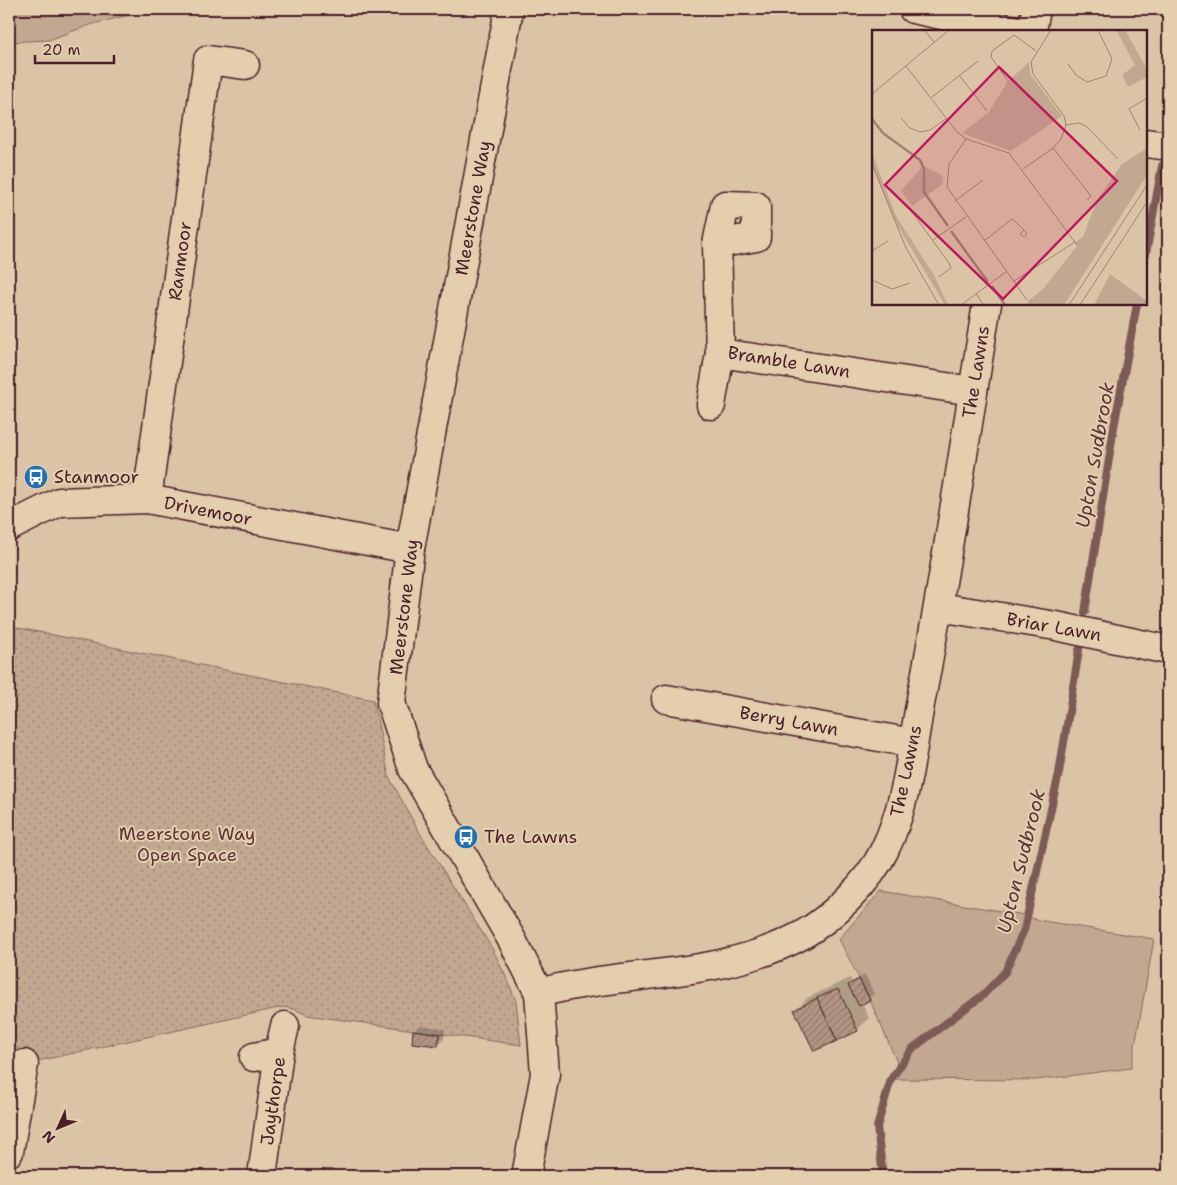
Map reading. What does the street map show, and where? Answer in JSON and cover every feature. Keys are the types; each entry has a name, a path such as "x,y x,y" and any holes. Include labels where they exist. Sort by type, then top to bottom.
{"street":[{"name":"Meerstone Way","path":"509,9 410,549 391,703 413,770 512,940 539,994 545,1074 526,1176"},
{"path":"913,9 1015,30"},
{"path":"1032,30 1036,9"},
{"name":"Ranmoor","path":"148,499 208,60 245,65"},
{"path":"1147,143 1168,146"},
{"name":"Bramble Lawn","path":"717,244 756,237 756,206 725,205 717,244 720,353 973,391"},
{"name":"The Lawns","path":"539,994 595,980 704,969 754,957 802,934 827,918 858,888 884,852 903,798 939,607 988,305"},
{"path":"711,405 720,353"},
{"name":"Drivemoor","path":"9,527 59,502 148,499 410,549"},
{"name":"Briar Lawn","path":"939,607 1056,626 1168,650"},
{"name":"Berry Lawn","path":"666,700 913,743"},
{"name":"Jaythorpe","path":"262,1176 267,1055 286,1026"},
{"path":"9,1152 24,1064"}],"green space":[{"path":"9,9 154,9 93,24 48,40 9,42"},
{"name":"Meerstone Way Open Space","path":"9,626 373,700 389,777 421,835 493,950 516,1002 521,1045 307,1015 294,1009 283,1007 24,1064 9,1063"},
{"path":"881,891 1024,915 1037,920 1154,939 1131,1068 1036,1080 891,1079 897,1062 870,1000 839,939"}],"building":[{"path":"859,979 870,1000 859,1006 848,985"},
{"path":"838,989 858,1031 837,1041 817,998"},
{"path":"817,998 837,1041 814,1051 794,1010"},
{"path":"413,1030 440,1034 438,1046 412,1043"}],"waterway":[{"name":"Upton Sudbrook","path":"1147,248 1162,166"},
{"name":"Upton Sudbrook","path":"1085,612 1114,427 1137,305"},
{"name":"Upton Sudbrook","path":"883,1176 877,1127 891,1079 912,1049 983,995 1005,972 1024,930 1059,773 1079,650"}],"place":[{"name":"Stanmoor","path":"36,477"},
{"name":"The Lawns","path":"466,837"}]}
